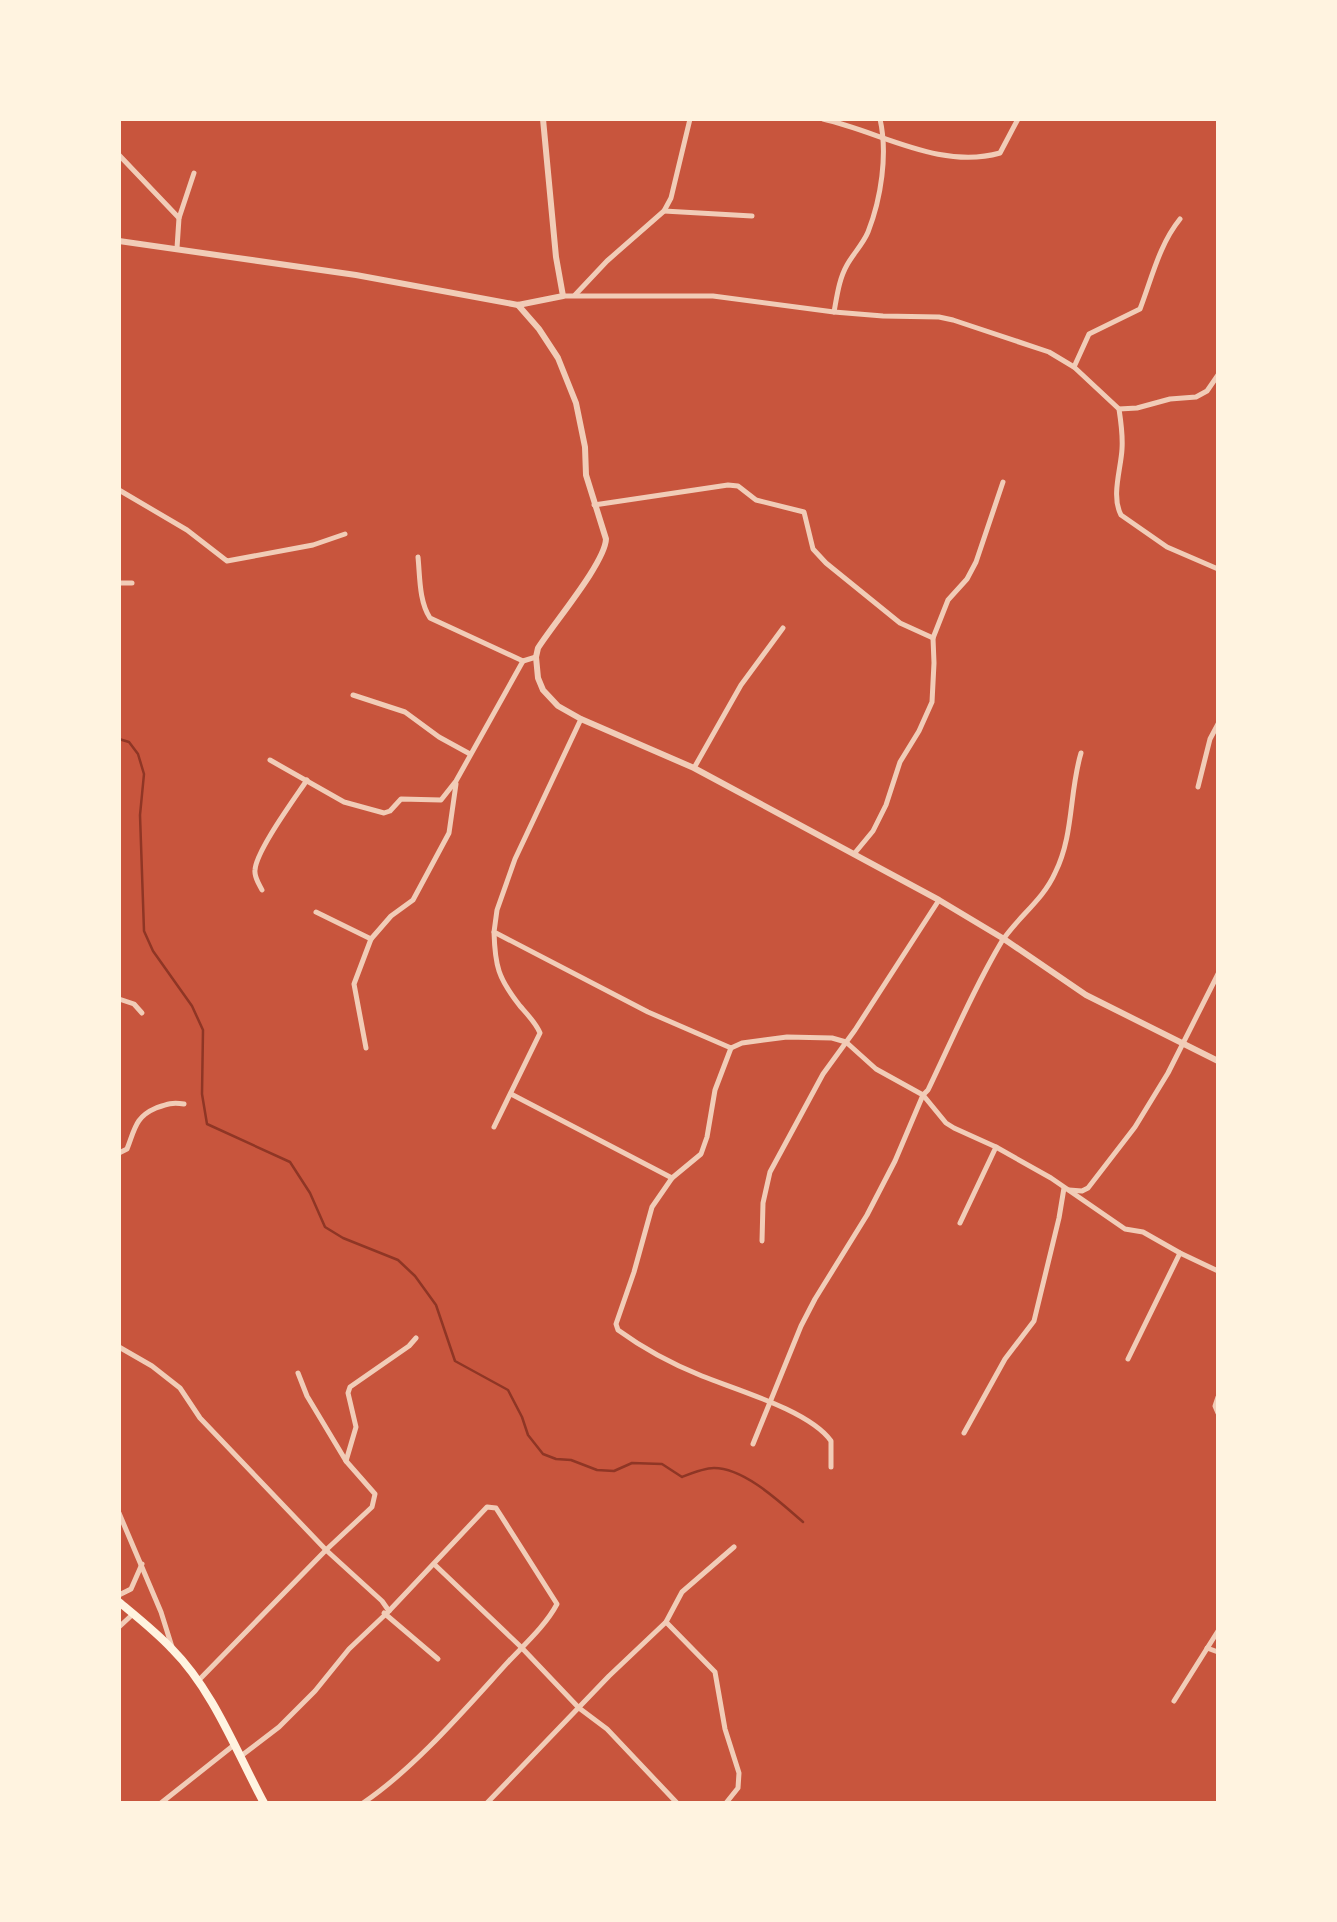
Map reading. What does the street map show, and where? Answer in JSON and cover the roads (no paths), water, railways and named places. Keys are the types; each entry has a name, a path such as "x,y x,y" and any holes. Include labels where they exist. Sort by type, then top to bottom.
{"main road":[{"path":"119,1602 173,1650 198,1681 241,1756 264,1803"}],"street":[{"path":"543,119 556,257 563,296"},
{"path":"575,295 607,261 664,211 671,198 690,119"},
{"path":"822,119 935,155 963,158 1003,151 1018,119"},
{"path":"834,312 846,266 868,234 877,200 884,137 880,119"},
{"path":"119,155 178,218"},
{"path":"177,248 178,218 194,173"},
{"path":"664,211 752,216"},
{"path":"1074,367 1089,334 1140,309 1152,272 1180,219"},
{"path":"119,241 356,275 518,305 575,295 713,296 834,312 953,320 1049,352 1074,367 1119,409 1122,450 1116,498 1121,515 1167,547 1218,569"},
{"path":"518,305 539,329 558,358 572,391 580,419 586,475 606,539 606,547 592,572 538,648 538,678 543,690 558,706 581,719 694,768 939,900 1004,939 1086,995 1218,1061"},
{"path":"1119,409 1196,397 1207,391 1218,375"},
{"path":"854,854 873,831 886,805 900,762 919,731 932,702 933,639 948,600 967,579 976,562 1003,481"},
{"path":"594,505 727,485 738,486 756,500 797,509 807,517 813,549 826,563 900,623 933,639"},
{"path":"119,490 187,530 227,561 313,545 345,534"},
{"path":"418,557 422,598 430,618 523,661 536,657"},
{"path":"119,583 132,583"},
{"path":"694,768 741,685 783,628"},
{"path":"270,760 344,802 384,813 390,811 401,799 441,800 456,781 523,661"},
{"path":"354,695 405,712 439,737 470,754"},
{"path":"494,1127 540,1033 507,989 495,962 494,932 497,910 515,859 581,719"},
{"path":"1198,787 1210,739 1218,724"},
{"path":"753,1444 801,1326 867,1215 961,1019 1004,939 1044,893 1055,873 1069,837 1075,773 1082,753"},
{"path":"262,890 255,875 256,863 279,821 307,780"},
{"path":"366,1048 354,984 371,939 391,916 413,900 444,843 452,823 456,781"},
{"path":"762,1241 763,1203 770,1172 823,1074 939,900"},
{"path":"316,912 371,939"},
{"path":"494,932 648,1012 731,1048"},
{"path":"1065,1189 1082,1191 1088,1188 1135,1127 1168,1073 1218,974"},
{"path":"119,999 134,1004 142,1013"},
{"path":"831,1467 832,1446 828,1436 804,1420 770,1402 648,1351 618,1329 616,1318 634,1272 652,1207 672,1178 701,1154 707,1137 715,1090 731,1048 742,1043 787,1037 832,1038 846,1042 876,1069 923,1095 946,1123 996,1147 1125,1229 1143,1232 1218,1270"},
{"path":"511,1094 672,1178"},
{"path":"119,1153 127,1149 137,1122 145,1112 169,1102 184,1104"},
{"path":"960,1223 996,1147"},
{"path":"964,1433 1005,1359 1034,1321 1065,1189"},
{"path":"1128,1359 1180,1253"},
{"path":"346,1461 355,1427 348,1399 350,1387 409,1346 416,1338"},
{"path":"119,1347 152,1366 180,1388 200,1418 326,1550 382,1601 387,1612 438,1659"},
{"path":"198,1681 376,1500 375,1494 346,1461 307,1396 298,1373"},
{"path":"1218,1397 1215,1406 1218,1413"},
{"path":"241,1756 279,1727 306,1700 349,1649 487,1507 496,1508 557,1604 452,1723 379,1792 362,1803"},
{"path":"119,1513 142,1564 173,1650"},
{"path":"487,1803 666,1622 682,1592 734,1547"},
{"path":"119,1595 131,1589 142,1564"},
{"path":"433,1564 521,1647 579,1709 607,1730 677,1803"},
{"path":"119,1627 132,1614"},
{"path":"666,1622 715,1672 725,1729 740,1773 737,1788 726,1803"},
{"path":"1174,1701 1218,1630"},
{"path":"1208,1648 1218,1652"},
{"path":"161,1803 234,1745"}],"waterway":[{"path":"119,739 129,742 138,754 144,774 140,815 144,931 153,951 192,1006 203,1030 202,1094 207,1124 290,1162 310,1193 325,1227 343,1238 398,1260 415,1276 436,1305 455,1361 508,1390 528,1435 543,1454 556,1459 571,1460 597,1470 614,1471 632,1463 662,1464 682,1477 706,1469 726,1470 762,1488 803,1522"}]}
